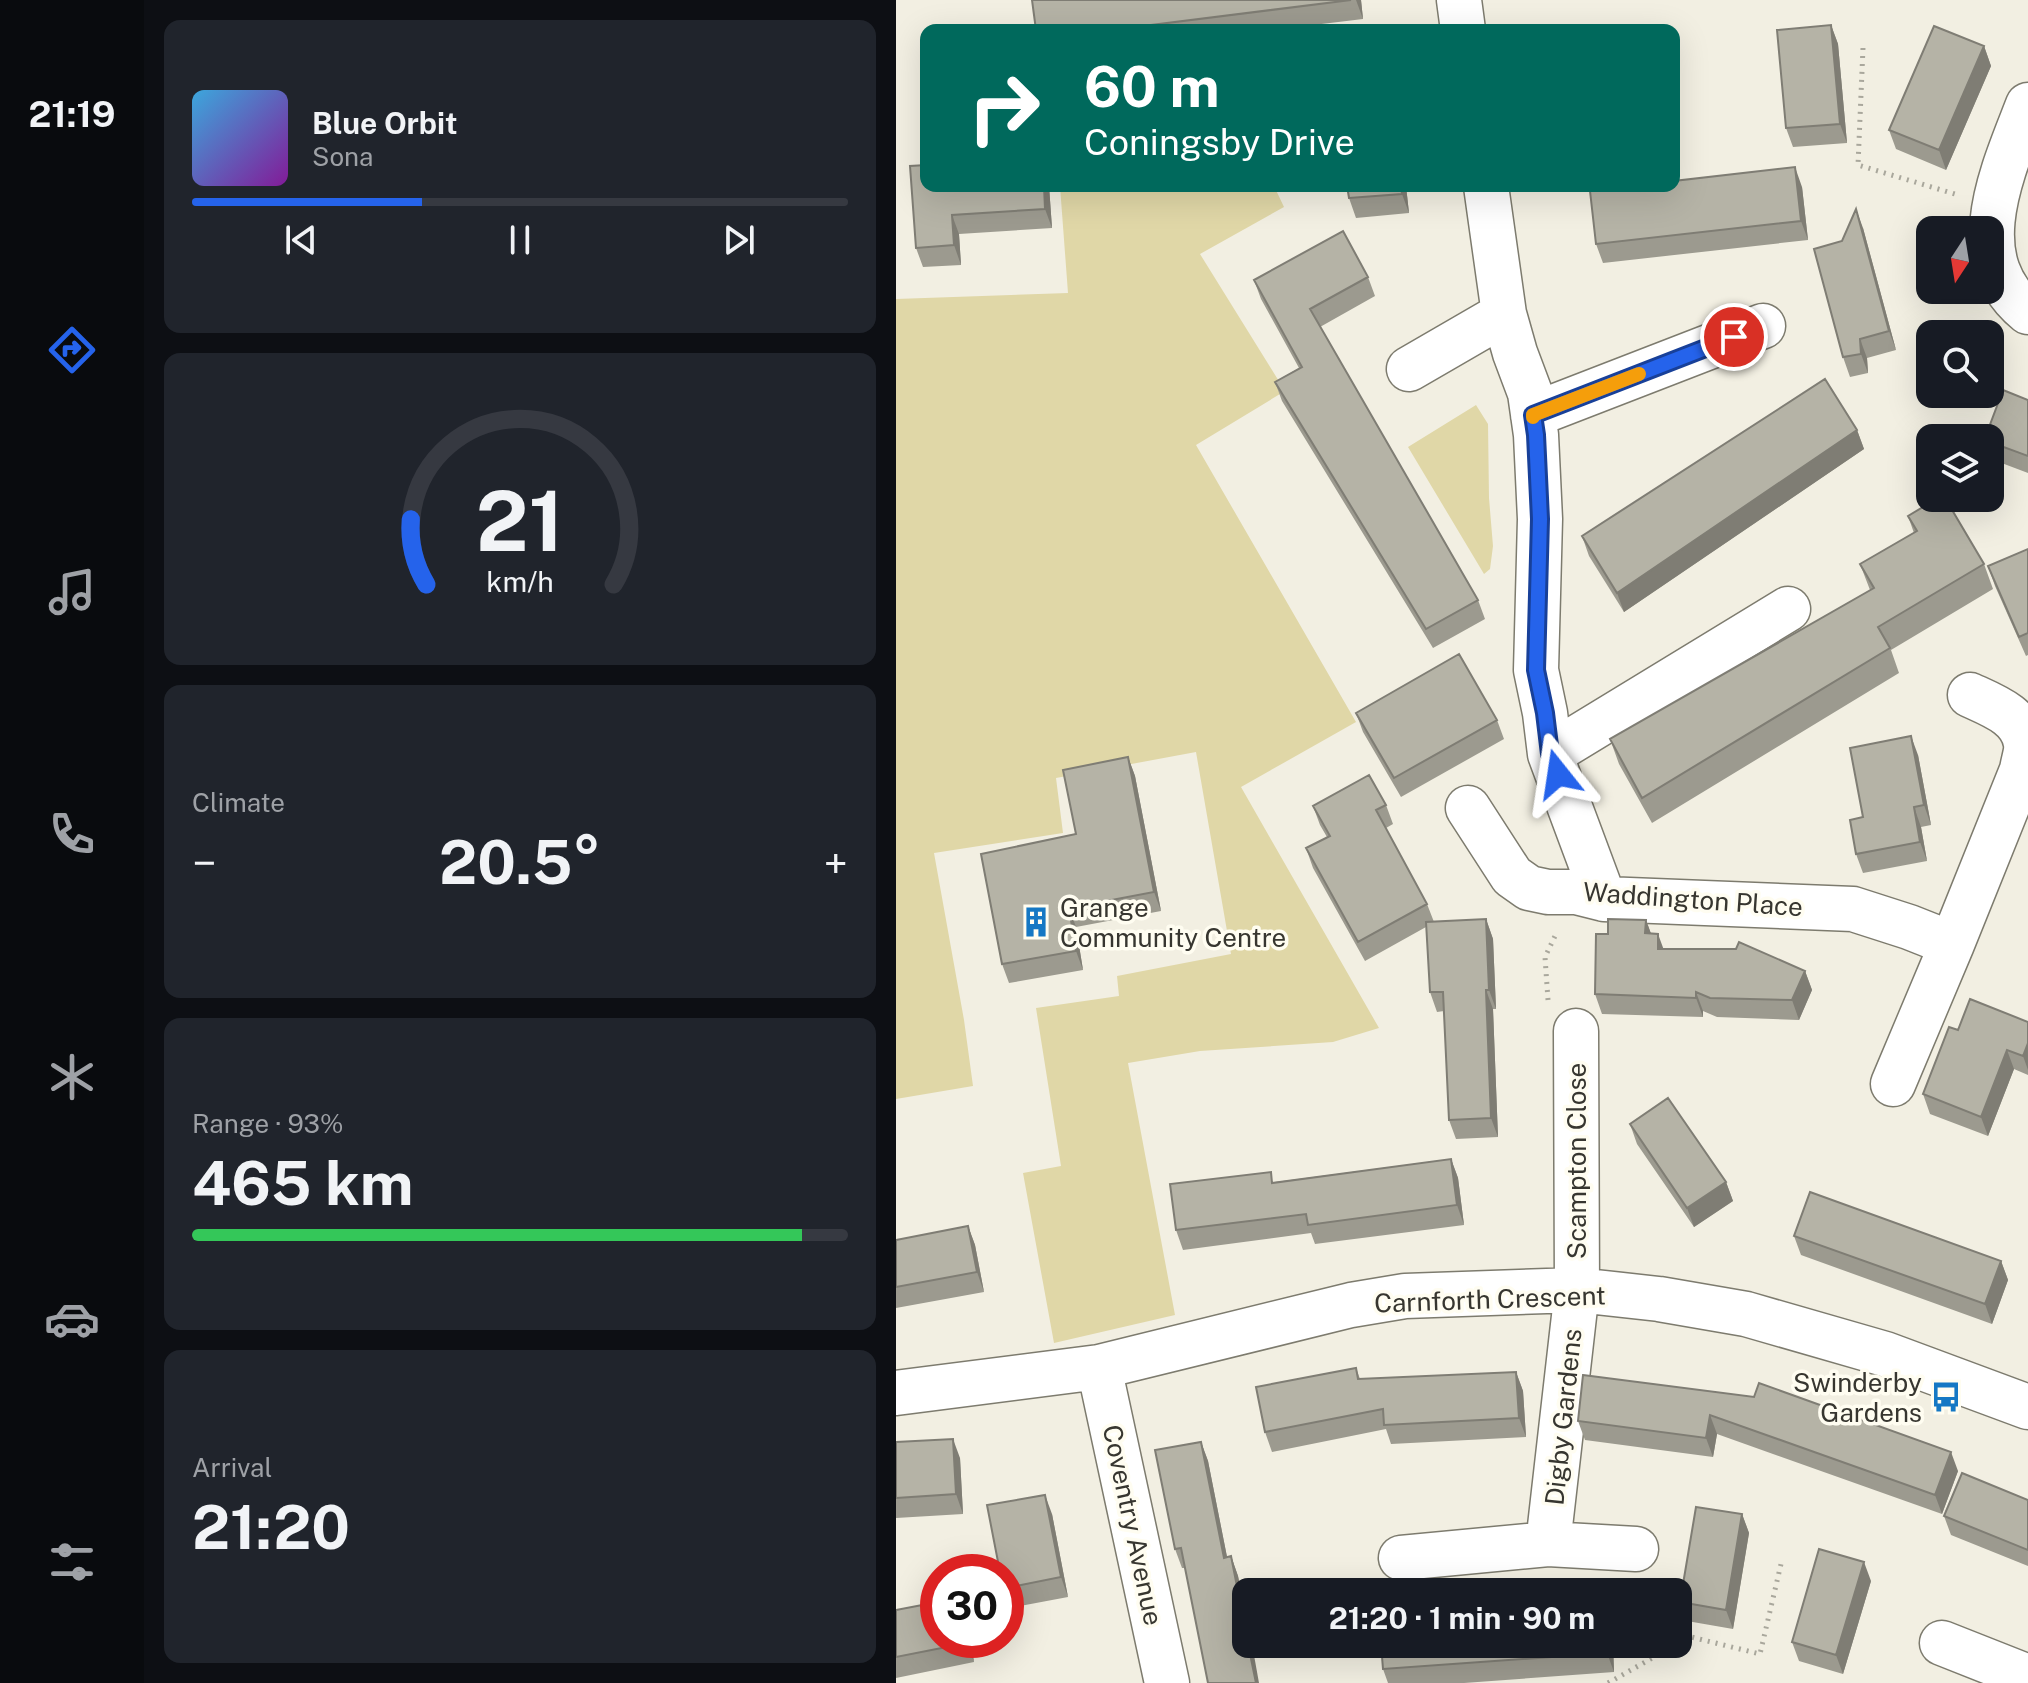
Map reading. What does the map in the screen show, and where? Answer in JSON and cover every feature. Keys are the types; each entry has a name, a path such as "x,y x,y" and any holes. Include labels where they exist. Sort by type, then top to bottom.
{"street":[{"path":"1459,0 1462,24"},
{"path":"2028,105 1995,199 1991,235 1997,271 2016,302 2028,312"},
{"path":"1487,192 1504,314 1530,393 1536,435 1540,519 1536,670 1550,754 1590,895"},
{"path":"1409,369 1504,314"},
{"path":"1533,415 1763,326"},
{"path":"1550,754 1788,609"},
{"path":"1893,1084 2022,770 2026,745 2018,722 1993,705 1970,695"},
{"name":"Waddington Place","path":"1468,808 1512,876 1529,888 1590,895 1853,909 1952,944"},
{"name":"Scampton Close","path":"1576,1031 1577,1290"},
{"name":"Carnforth Crescent","path":"896,1393 1099,1367 1364,1302 1405,1296 1577,1290 1659,1299 1746,1314 1885,1354 2028,1407"},
{"name":"Digby Gardens","path":"1548,1544 1577,1290"},
{"name":"Coventry Avenue","path":"1099,1367 1167,1683"},
{"name":"Digby Gardens","path":"1401,1558 1548,1544 1636,1549"},
{"path":"1942,1643 2028,1677"}],"path":[{"path":"1863,48 1858,165 1961,195 1995,199"},
{"path":"1576,1031 1551,1032 1545,957 1590,895"},
{"path":"1692,1637 1760,1654 1781,1564"},
{"path":"1608,1683 1653,1658"}],"shaded area":[{"path":"1060,192 1277,192 1284,207 1200,254 1285,391 1196,445 1356,722 1241,787 1379,1028 1333,1042 1200,1051 1128,1063 1175,1315 1054,1343 1023,1173 1061,1166 1036,1008 1119,996 1117,976 1231,954 1196,752 1056,778 1063,833 934,853 973,1086 896,1099 896,299 1068,293"},
{"path":"1476,405 1488,424 1493,546 1490,569 1484,574 1408,447"}],"building":[{"path":"1032,0 1351,0 1159,24 1035,24"},
{"path":"1831,25 1840,124 1786,128 1777,30"},
{"path":"1934,26 1984,46 1939,150 1889,130"},
{"path":"920,165 920,192 1044,192 1045,209 952,215 954,245 916,248 910,166"},
{"path":"1795,167 1801,221 1596,244 1590,192 1680,192 1680,180"},
{"path":"1348,192 1402,194 1349,198"},
{"path":"1856,209 1889,331 1860,339 1861,354 1843,357 1814,249 1842,241"},
{"path":"1343,231 1368,277 1310,309 1478,600 1426,629 1275,382 1302,367 1254,280"},
{"path":"1825,379 1857,430 1617,593 1582,536"},
{"path":"2004,390 2028,400 2028,456 2004,447 2004,424 1990,424 1996,408 2004,408"},
{"path":"1916,511 1953,512 1984,564 1878,627 1890,648 1642,798 1610,739 1874,588 1860,564 1917,531 1908,516"},
{"path":"2028,549 2028,633 2019,637 1988,566"},
{"path":"1459,654 1497,720 1394,778 1356,713"},
{"path":"1911,736 1924,805 1914,807 1920,842 1856,854 1850,820 1863,817 1850,748"},
{"path":"1128,757 1154,892 1069,908 1076,951 1002,964 981,854 1076,834 1063,770"},
{"path":"1369,775 1386,805 1376,810 1427,904 1358,942 1306,848 1330,836 1313,806"},
{"path":"1486,919 1491,1118 1449,1120 1443,992 1430,992 1426,922"},
{"path":"1608,919 1646,920 1645,933 1658,934 1658,949 1736,949 1739,942 1805,971 1792,1000 1710,998 1696,992 1696,998 1595,994 1596,934 1608,934"},
{"path":"1970,999 2028,1022 2028,1043 2023,1056 2007,1050 1981,1117 1923,1094 1949,1027 1958,1030"},
{"path":"1668,1098 1726,1182 1687,1208 1630,1124"},
{"path":"1451,1159 1457,1205 1308,1225 1306,1214 1176,1230 1170,1184 1271,1172 1272,1183"},
{"path":"1810,1192 2001,1261 1985,1304 1794,1236"},
{"path":"968,1226 977,1272 896,1287 896,1240"},
{"path":"1356,1368 1358,1379 1516,1372 1519,1418 1384,1425 1383,1409 1265,1432 1256,1387"},
{"path":"1583,1375 1754,1397 1759,1383 1951,1452 1935,1495 1710,1415 1706,1438 1578,1421"},
{"path":"953,1439 956,1494 896,1498 896,1442"},
{"path":"1201,1442 1224,1558 1231,1556 1235,1578 1232,1578 1232,1658 1251,1658 1256,1683 1208,1683 1181,1548 1175,1549 1155,1450"},
{"path":"1962,1473 2028,1500 2028,1550 1944,1516"},
{"path":"1045,1495 1061,1577 1024,1584 1024,1554 997,1554 987,1505"},
{"path":"1696,1507 1742,1514 1726,1610 1692,1604 1692,1578 1684,1578"},
{"path":"1819,1549 1864,1562 1836,1655 1792,1642"},
{"path":"920,1605 920,1652 896,1657 896,1610"},
{"path":"1382,1658 1537,1658 1383,1669"}],"slow traffic":[{"path":"1533,417 1639,374"}],"place":[{"name":"Grange Community Centre","path":"1036,922"},
{"name":"Swinderby Gardens","path":"1946,1397"}],"route":[{"path":"1558,774 1550,754 1536,670 1540,519 1533,415 1734,337"}]}
